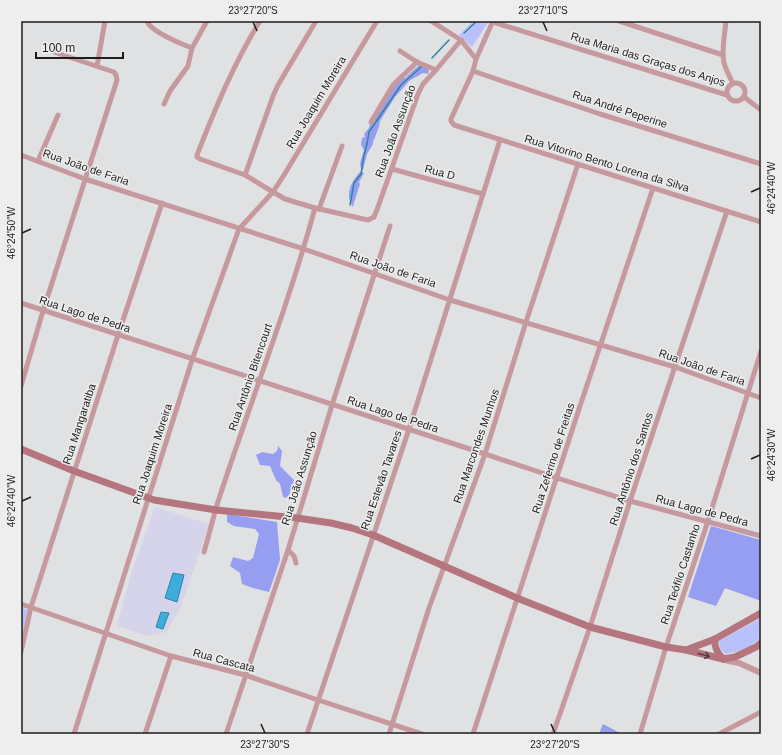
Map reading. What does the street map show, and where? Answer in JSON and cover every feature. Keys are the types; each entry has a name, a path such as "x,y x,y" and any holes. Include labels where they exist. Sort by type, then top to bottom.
{"main road":[{"path":"21,449 74,471 148,498 216,510 297,518 352,528 373,535 590,628 666,647 723,659 735,657 761,643"},
{"path":"686,650 715,639 761,613"},
{"path":"715,639 716,648 719,655 723,659"}],"street":[{"path":"97,66 105,21"},
{"path":"147,21 153,29 178,43 192,48"},
{"path":"164,104 170,90 188,66 192,48 207,21"},
{"path":"260,21 222,92 198,151 197,157 245,175 285,199 317,209"},
{"path":"245,175 278,85 316,21"},
{"name":"Rua Joaquim Moreira","path":"74,734 192,360 240,229 273,192 377,21"},
{"path":"431,21 461,40 476,59"},
{"path":"473,72 476,59 493,21"},
{"name":"Rua Maria das Graças dos Anjos","path":"493,21 728,95"},
{"path":"619,21 723,55"},
{"path":"726,21 723,55 726,69 733,84"},
{"name":"Rua João Assunção","path":"317,209 368,220 374,217 418,94 423,84 461,40"},
{"path":"400,51 417,62 436,70"},
{"path":"21,386 43,311 117,80 114,72 54,52"},
{"path":"371,122 393,85 417,62"},
{"name":"Rua Vitorino Bento Lorena da Silva","path":"473,72 451,118 454,125 761,222"},
{"name":"Rua André Peperine","path":"473,72 600,114 761,164"},
{"path":"739,83 743,86 746,92 744,97 739,101 734,101 729,98 728,89 730,85 733,84 739,83"},
{"path":"744,97 761,110"},
{"path":"38,161 58,115"},
{"name":"Rua Estevão Tavares","path":"307,734 409,429 500,140"},
{"name":"Rua Antônio Bitencourt","path":"204,552 216,510 317,209 342,146"},
{"name":"Rua João de Faria","path":"21,155 85,179 304,249 450,300 675,368 761,398"},
{"name":"Rua Marcondes Munhos","path":"389,734 429,608 485,454 526,322 578,164"},
{"name":"Rua D","path":"392,169 483,194"},
{"name":"Rua Zeferino de Freitas","path":"473,734 556,478 653,188"},
{"name":"Rua Mangaratiba","path":"21,652 31,607 162,203"},
{"name":"Rua Antônio dos Santos","path":"553,734 590,628 630,501 727,211"},
{"name":"Rua João Assunção","path":"226,734 288,550 332,405 390,226"},
{"name":"Rua Lago de Pedra","path":"21,304 556,478 630,501 761,536"},
{"name":"Rua Teófilo Castanho","path":"640,734 666,647 708,521 761,352"},
{"path":"288,550 294,556 296,563"},
{"name":"Rua Cascata","path":"21,604 171,656 245,675 422,734"},
{"path":"145,734 171,656"},
{"path":"723,659 739,663 761,674"},
{"path":"719,734 761,712"}],"shaded area":[{"path":"473,21 489,21 472,47 459,35"},
{"path":"419,65 427,67 429,70 428,74 423,73 409,81 395,97 380,121 373,144 367,154 362,171 360,163 364,150 361,145 362,138 365,137 364,134 369,128 370,123 375,120 375,117 388,94 402,78 405,78"},
{"path":"360,172 364,173 359,182 360,184 352,207 349,198 349,191"},
{"path":"278,446 282,451 280,466 294,480 289,495 286,498 283,497 280,484 276,480 270,466 260,465 256,455 262,452 273,454 277,451"},
{"path":"155,507 209,524 181,607 166,632 148,636 117,626 131,574"},
{"path":"227,514 277,522 280,560 269,592 242,584 240,573 230,566 233,557 248,561 253,558 259,534 255,529 234,526 227,522"},
{"path":"711,526 761,540 761,601 725,588 716,606 688,597"},
{"path":"173,573 184,575 177,602 165,598"},
{"path":"21,608 28,610 21,640"},
{"path":"161,612 169,613 163,629 156,627"},
{"path":"761,618 761,637 753,644 735,652 725,654 720,648 719,641"},
{"path":"603,724 622,734 599,734"}],"waterway":[{"path":"464,33 477,21"},
{"path":"432,58 449,40"},
{"path":"350,205 354,183 361,174 369,132 401,85 421,67"}]}
